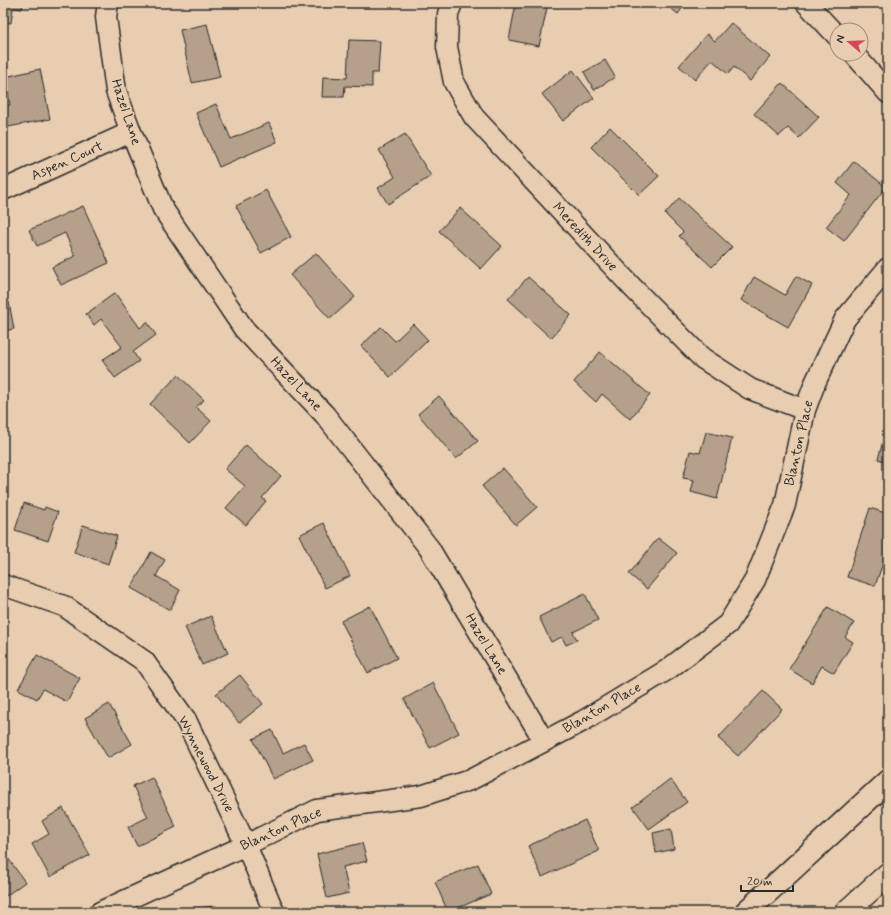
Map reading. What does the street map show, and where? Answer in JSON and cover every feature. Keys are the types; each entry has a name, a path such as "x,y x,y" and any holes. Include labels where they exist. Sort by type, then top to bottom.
{"street":[{"name":"Hazel Lane","path":"108,3 106,17 116,90 131,132 163,208 244,329 325,415 429,548 544,741"},
{"name":"Meredith Drive","path":"452,3 448,14 447,47 454,82 474,118 633,288 702,358 750,389 805,410"},
{"path":"806,3 829,27"},
{"path":"861,62 888,93"},
{"name":"Aspen Court","path":"3,190 131,132"},
{"name":"Blanton Place","path":"100,912 317,810 421,796 470,780 583,721 667,670 728,624 755,580 785,505 805,410 815,383 845,319 888,268"},
{"name":"Wynnewood Drive","path":"3,585 64,606 144,661 186,720 246,844 274,912"},
{"path":"746,912 888,781"},
{"path":"846,912 888,874"}],"building":[{"path":"3,3 23,3 22,9 13,8 11,23 3,22"},
{"path":"516,3 548,3 539,46 509,40"},
{"path":"664,3 686,3 678,14"},
{"path":"731,23 770,57 750,81 734,67 728,74 712,60 695,80 679,66 707,34 715,41"},
{"path":"207,24 220,77 192,83 180,30"},
{"path":"349,40 380,41 378,73 372,73 372,87 345,86 344,97 322,97 323,77 347,78"},
{"path":"605,60 615,77 594,90 584,72"},
{"path":"40,69 50,119 3,128 3,106 10,105 5,77"},
{"path":"573,70 594,98 563,121 542,94"},
{"path":"782,83 819,117 799,138 788,128 779,136 754,114"},
{"path":"216,104 231,139 269,123 277,142 219,167 196,113"},
{"path":"610,127 659,176 639,195 591,147"},
{"path":"405,134 431,176 388,204 378,188 395,177 379,150"},
{"path":"854,161 886,187 844,241 826,227 851,195 837,183"},
{"path":"266,190 291,237 261,253 236,206"},
{"path":"679,198 732,247 712,267 679,236 683,232 665,214"},
{"path":"83,206 109,263 61,285 52,267 75,256 65,233 37,246 29,230"},
{"path":"460,208 502,246 481,269 439,231"},
{"path":"316,253 355,297 330,319 290,275"},
{"path":"796,276 812,285 788,327 741,300 754,277 785,295"},
{"path":"528,277 571,315 551,338 508,299"},
{"path":"115,293 140,328 147,322 156,335 133,352 139,361 115,378 102,360 122,347 101,319 94,325 86,314"},
{"path":"9,302 14,329 3,331 3,303"},
{"path":"413,324 428,340 390,377 361,346 381,327 395,341"},
{"path":"600,352 650,395 630,419 602,394 596,402 574,382"},
{"path":"178,375 204,400 196,407 211,421 190,443 150,404"},
{"path":"439,396 478,441 456,459 418,414"},
{"path":"888,423 888,462 878,459"},
{"path":"706,432 732,438 717,499 691,492 694,480 683,478 690,451 700,453"},
{"path":"246,445 281,476 262,498 266,501 246,525 226,508 245,486 225,469"},
{"path":"503,468 537,507 516,525 482,486"},
{"path":"24,503 44,510 45,507 58,512 48,541 15,530"},
{"path":"870,508 888,514 888,548 875,586 847,577"},
{"path":"324,523 350,576 325,588 299,535"},
{"path":"83,525 117,536 108,564 74,552"},
{"path":"658,538 677,553 647,589 629,574"},
{"path":"151,552 165,560 156,576 180,590 170,610 131,588"},
{"path":"585,594 598,620 573,632 577,640 566,645 562,637 551,642 539,617"},
{"path":"370,606 397,658 368,673 341,621"},
{"path":"828,607 854,623 845,637 853,642 834,673 822,666 812,683 789,669"},
{"path":"211,616 228,653 202,665 185,627"},
{"path":"3,638 7,640 3,653"},
{"path":"37,655 80,678 67,702 43,689 37,699 18,689"},
{"path":"240,675 263,704 239,723 216,694"},
{"path":"433,683 459,733 430,748 404,699"},
{"path":"763,691 782,709 738,756 718,738"},
{"path":"109,704 132,744 108,758 85,718"},
{"path":"272,730 283,753 304,743 313,760 273,779 253,739"},
{"path":"152,777 176,827 137,846 128,827 148,817 133,786"},
{"path":"670,779 687,802 649,829 633,807"},
{"path":"63,808 90,855 50,877 32,844 49,834 42,821"},
{"path":"585,820 599,851 542,877 528,846"},
{"path":"671,829 674,849 656,853 653,833"},
{"path":"362,843 367,861 343,867 349,893 327,898 317,854"},
{"path":"3,851 25,882 3,898"},
{"path":"478,864 491,894 448,912 435,882"},
{"path":"3,902 7,907 3,910"},
{"path":"216,906 216,912 178,912 178,910"}]}
